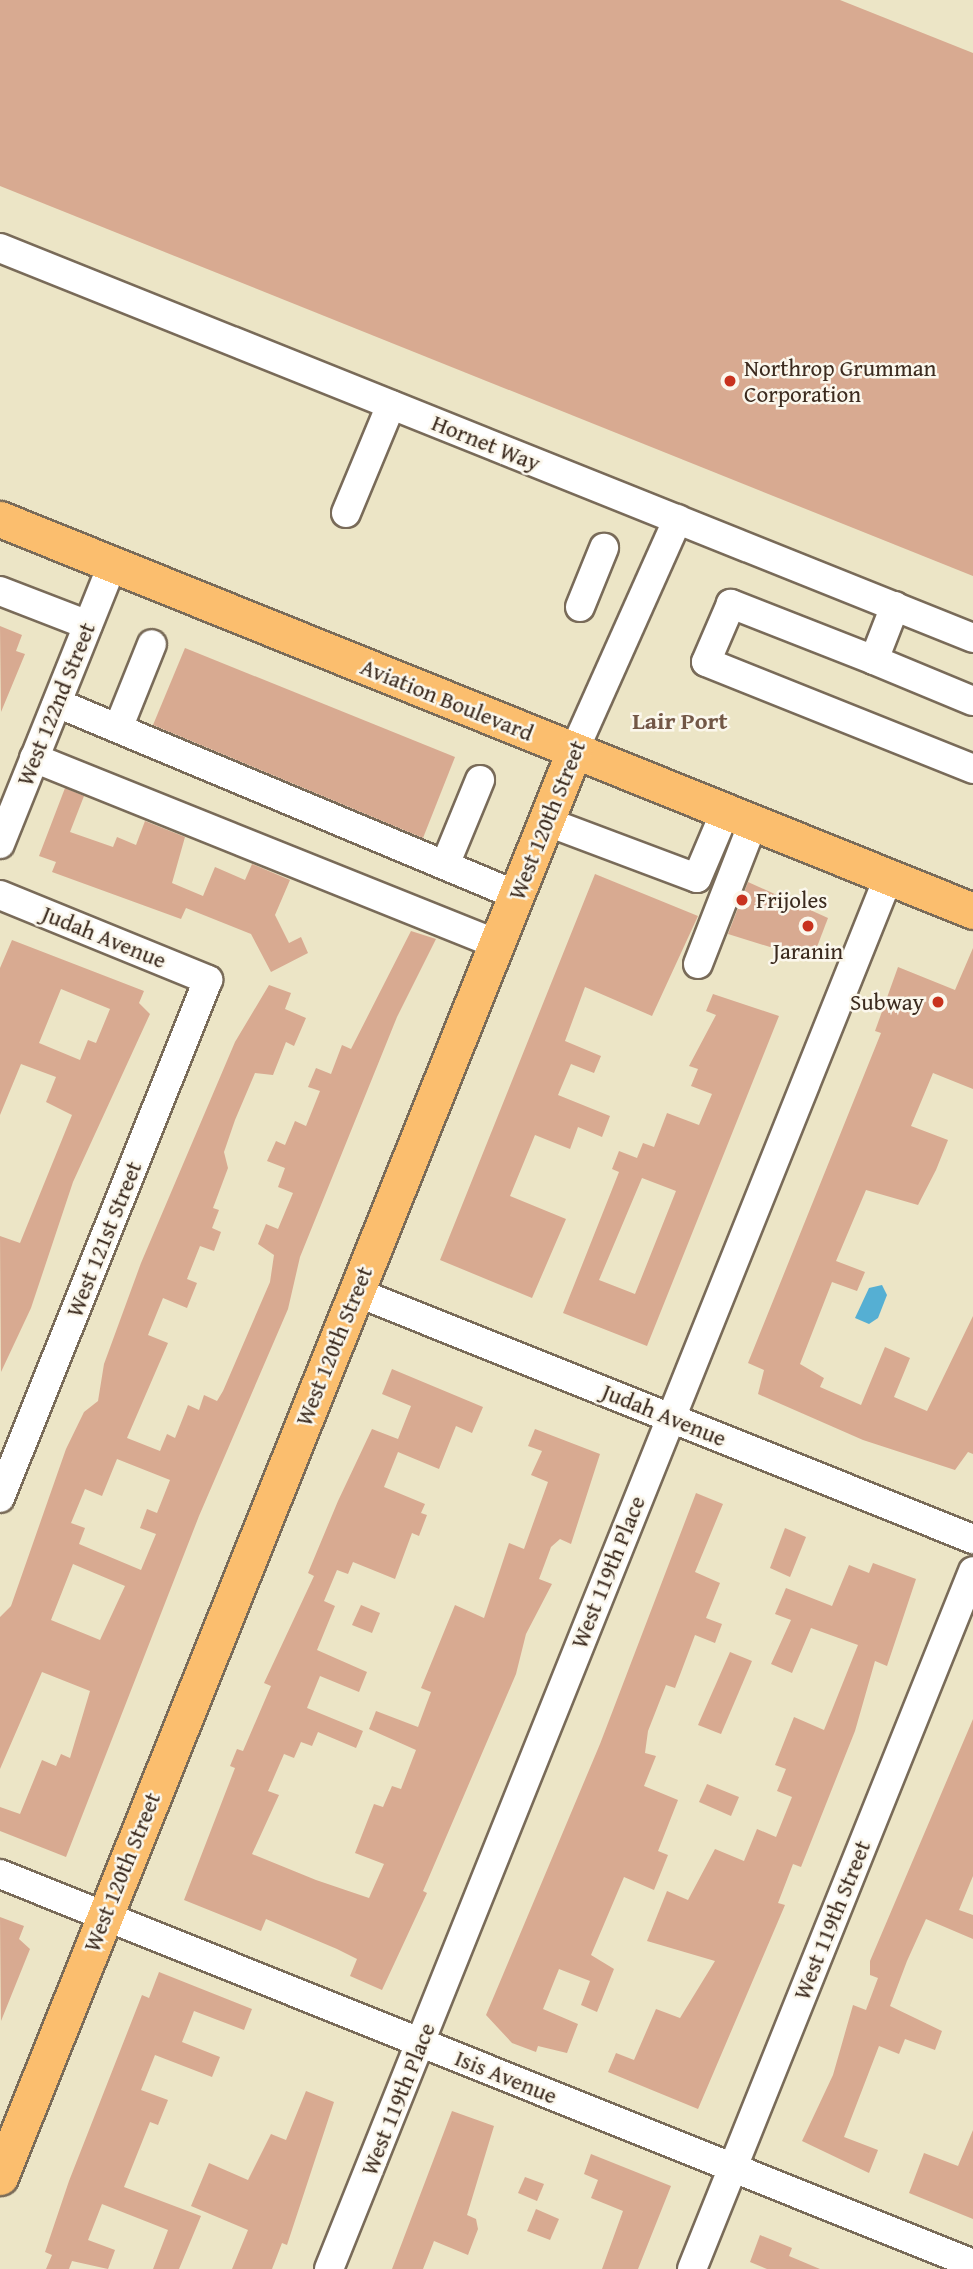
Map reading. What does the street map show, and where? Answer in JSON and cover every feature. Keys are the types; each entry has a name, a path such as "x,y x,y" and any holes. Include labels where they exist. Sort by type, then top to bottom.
{"main road":[{"name":"Aviation Boulevard","path":"0,519 973,911"},
{"name":"West 120th Street","path":"0,2176 574,751"}],"street":[{"name":"Hornet Way","path":"0,247 973,638"},
{"path":"346,513 391,405"},
{"name":"West 120th Street","path":"574,751 678,519"},
{"path":"580,607 604,548"},
{"name":"West 122nd Street","path":"0,844 112,565"},
{"path":"0,591 88,625"},
{"path":"973,701 730,604 706,662 973,769"},
{"path":"874,660 895,606"},
{"path":"119,726 152,644"},
{"path":"57,703 119,726 516,895"},
{"path":"34,758 496,944"},
{"path":"445,865 480,780"},
{"path":"545,821 697,878 739,817"},
{"path":"698,964 739,817"},
{"name":"West 119th Place","path":"329,2269 889,876"},
{"name":"Judah Avenue","path":"0,894 208,980"},
{"name":"West 121st Street","path":"0,1498 208,980"},
{"name":"Judah Avenue","path":"356,1292 973,1539"},
{"name":"West 119th Street","path":"692,2269 973,1571"},
{"name":"Isis Avenue","path":"0,1874 973,2264"}],"water":[{"path":"882,1285 887,1295 878,1318 869,1324 855,1318 869,1288"}],"building":[{"name":"Northrop Grumman Corporation","path":"0,0 840,0 973,53 973,576 0,186"},
{"path":"0,626 22,635 16,651 25,654 1,712"},
{"path":"185,648 455,757 423,838 153,725"},
{"path":"65,788 84,796 70,832 113,847 117,837 136,845 145,821 185,837 172,883 203,896 215,867 245,880 252,864 290,880 275,915 289,943 301,937 308,953 271,972 251,934 186,908 181,919 52,872 56,862 39,856"},
{"path":"595,874 698,916 652,1016 585,987 565,1041 601,1056 594,1073 571,1064 558,1095 610,1116 602,1137 578,1127 570,1149 535,1135 510,1196 566,1219 532,1298 440,1260"},
{"path":"748,882 828,918 812,960 728,934"},
{"path":"411,931 436,939 397,1017 300,1257 288,1309 199,1516 66,1857 0,1831 0,1807 20,1814 42,1760 56,1766 61,1754 70,1758 90,1691 42,1672 0,1769 0,1617 11,1606 66,1449 84,1412 98,1401 104,1364 141,1263 235,1042 269,985 291,993 285,1009 306,1018 294,1046 286,1042 273,1075 255,1073 235,1120 224,1152 228,1168 213,1208 219,1210 212,1228 221,1232 214,1251 200,1246 187,1279 197,1283 187,1308 163,1298 148,1335 168,1343 127,1438 160,1451 167,1434 175,1438 188,1405 199,1410 204,1395 217,1401 223,1391 270,1282 274,1255 258,1244 266,1224 278,1229 293,1193 278,1187 285,1168 267,1161 276,1141 285,1145 295,1121 306,1126 320,1091 308,1087 316,1068 331,1074 342,1045 351,1049","holes":["117,1459 170,1480 157,1513 147,1509 140,1528 156,1534 141,1570 79,1544 85,1528 71,1523 85,1489 102,1496","73,1564 125,1586 100,1640 51,1620"]},
{"path":"12,940 144,991 139,1003 150,1014 73,1182 31,1308 1,1372 0,1236 20,1243 72,1115 46,1102 56,1077 21,1064 0,1115 0,968","holes":["61,989 110,1009 96,1043 88,1040 80,1060 39,1043"]},
{"path":"973,948 973,1089 933,1073 911,1126 948,1140 936,1170 918,1205 866,1190 836,1261 865,1272 857,1291 832,1282 800,1364 824,1378 820,1387 861,1405 885,1347 910,1358 894,1397 927,1411 973,1316 973,1454 968,1452 955,1470 863,1440 758,1394 764,1370 748,1363 881,1033 875,1031 898,967 955,990"},
{"path":"713,994 779,1016 647,1346 563,1313 619,1172 612,1169 619,1151 637,1158 643,1143 654,1147 667,1113 699,1125 712,1094 691,1086 698,1069 689,1066 716,1015 706,1011","holes":["642,1178 676,1191 635,1294 599,1280"]},
{"path":"392,1369 483,1407 472,1433 456,1426 439,1469 398,1452 384,1487 425,1504 421,1513 427,1515 419,1536 412,1533 395,1579 353,1562 348,1574 337,1570 324,1601 335,1606 317,1650 367,1672 359,1692 320,1676 307,1708 363,1731 356,1748 318,1732 312,1746 301,1742 294,1758 284,1754 268,1791 279,1795 252,1854 369,1898 384,1864 355,1853 374,1804 383,1807 392,1786 401,1789 416,1750 369,1729 376,1711 418,1727 431,1692 421,1688 455,1605 484,1618 509,1543 524,1549 548,1482 531,1475 542,1451 528,1446 535,1429 600,1454 571,1544 560,1539 551,1547 539,1579 552,1584 526,1634 516,1674 423,1891 427,1893 382,1990 350,1976 357,1959 337,1949 266,1919 261,1931 184,1900 235,1768 230,1766 237,1749 243,1751 271,1686 264,1683 314,1576 308,1573 338,1501 372,1429 398,1439 411,1406 382,1394"},
{"path":"696,1493 723,1504 695,1572 720,1583 706,1618 722,1624 715,1643 695,1635 675,1688 666,1685 648,1731 645,1753 656,1756 644,1786 678,1800 658,1851 668,1855 654,1890 624,1877 591,1955 614,1969 597,2012 581,2005 590,1981 559,1969 543,2009 578,2024 567,2053 538,2046 536,2052 512,2043 486,2015 600,1744"},
{"path":"785,1528 806,1537 790,1577 770,1568"},
{"path":"873,1563 916,1579 887,1666 875,1661 855,1731 801,1867 793,1864 778,1903 785,1905 698,2109 608,2072 616,2053 634,2060 656,2009 680,2018 715,1961 647,1941 667,1891 688,1900 715,1849 744,1861 757,1829 776,1837 792,1797 777,1791 786,1769 775,1765 794,1717 824,1730 858,1645 811,1628 792,1673 771,1664 791,1620 775,1614 786,1588 832,1606 849,1565 869,1573"},
{"path":"361,1605 380,1613 372,1633 352,1625"},
{"path":"730,1652 752,1661 721,1734 698,1725"},
{"path":"973,1719 973,1876 959,1910 973,1915 973,1939 926,1919 907,1961 890,2006 942,2031 935,2050 905,2039 899,2054 879,2046 844,2137 878,2150 869,2173 802,2141 833,2075 853,2005 866,2010 878,1978 870,1975 870,1961"},
{"path":"707,1784 739,1797 731,1816 699,1802"},
{"path":"0,1917 24,1926 19,1939 30,1949 1,2021"},
{"path":"159,1972 252,2009 244,2030 194,2011 182,2042 220,2057 212,2077 155,2055 141,2090 168,2100 158,2125 150,2122 124,2187 201,2216 179,2269 153,2269 168,2230 102,2204 88,2240 115,2250 108,2269 72,2261 69,2269 46,2269 52,2255 45,2252 69,2181 142,1995 149,1998"},
{"path":"306,2091 334,2102 287,2245 282,2243 272,2269 232,2269 248,2230 191,2206 209,2163 248,2180 271,2134 286,2140"},
{"path":"452,2111 494,2126 467,2215 476,2219 478,2229 468,2255 434,2241 423,2269 392,2269"},
{"path":"973,2130 973,2219 909,2193 924,2153 958,2166"},
{"path":"591,2154 671,2186 638,2269 602,2269 623,2211 591,2198 598,2180 584,2174"},
{"path":"525,2177 544,2184 537,2201 518,2193"},
{"path":"536,2209 559,2219 550,2240 527,2231"},
{"path":"760,2235 792,2248 789,2256 820,2269 767,2269 750,2262"}],"place":[{"name":"Northrop Grumman Corporation","path":"730,381"},
{"name":"Frijoles","path":"742,900"},
{"name":"Jaranin","path":"808,926"},
{"name":"Subway","path":"938,1002"}],"district":[{"name":"Lair Port","path":"680,721"}]}
